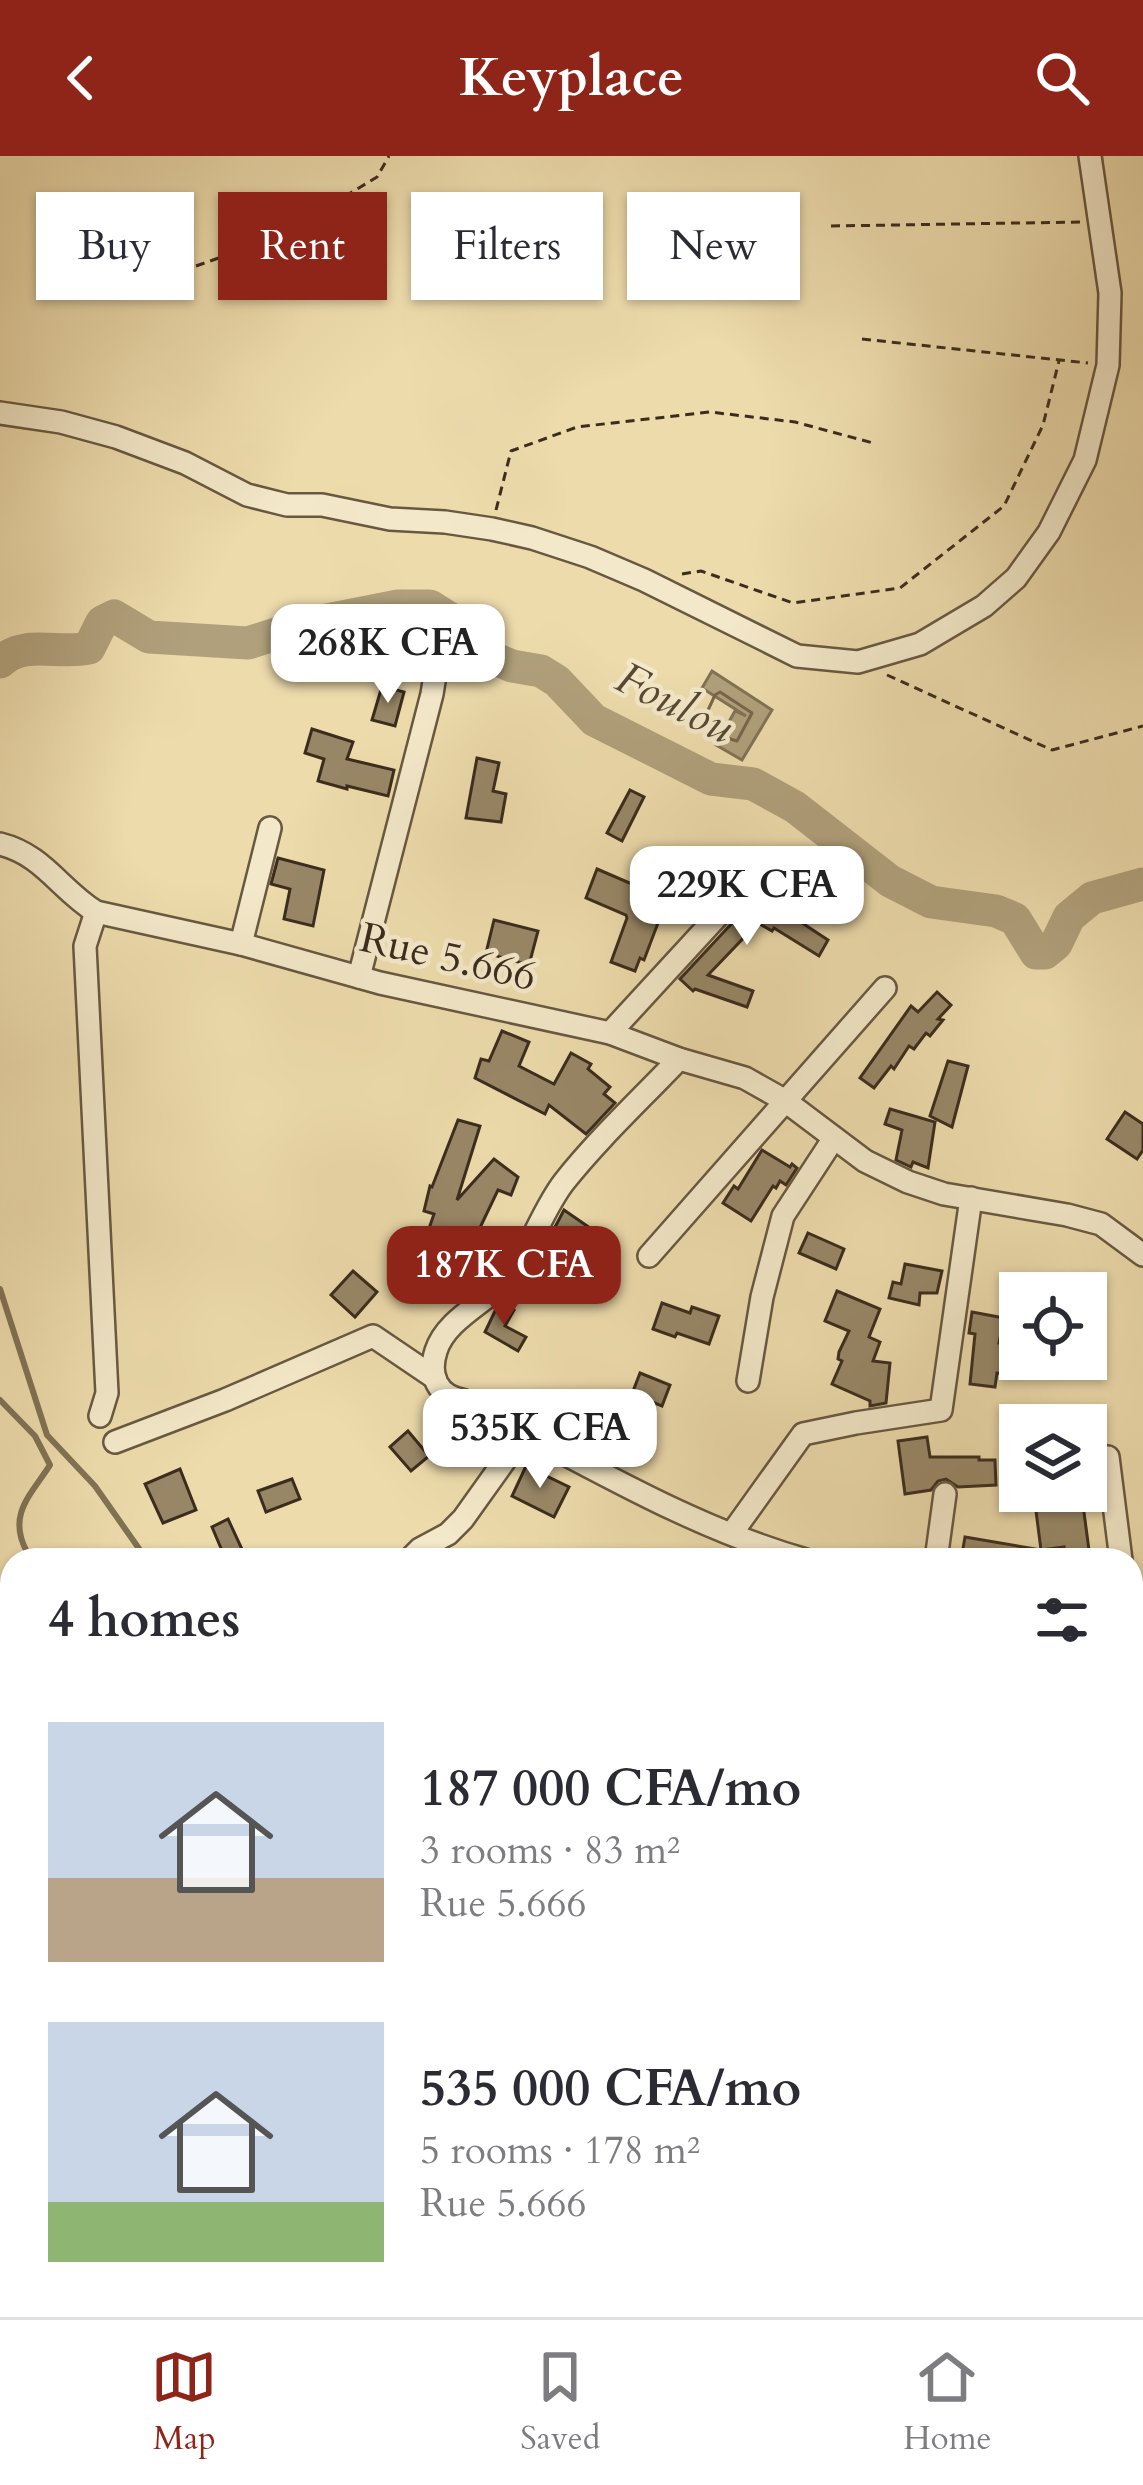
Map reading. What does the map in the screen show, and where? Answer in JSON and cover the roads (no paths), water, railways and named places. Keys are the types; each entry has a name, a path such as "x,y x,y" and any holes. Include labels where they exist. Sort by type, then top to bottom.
{"street":[{"path":"0,413 116,437 184,463 247,495 287,506 322,505 532,538 608,565 797,656 858,662 920,644 984,606 1016,578 1049,532 1085,460 1108,365 1110,293 1090,156"},
{"path":"359,977 432,694 441,638"},
{"path":"241,944 271,828"},
{"name":"Rue 5.666","path":"0,844 37,860 76,900 96,912 610,1034 745,1078 784,1100 866,1160 908,1182 944,1194 1101,1225 1143,1255"},
{"path":"610,1034 758,872"},
{"path":"96,912 85,946 107,1393 100,1416"},
{"path":"649,1256 884,988"},
{"path":"679,1059 564,1183 508,1278 436,1346 435,1378 448,1398 462,1400 669,1506 768,1548"},
{"path":"748,1381 762,1297 783,1216 834,1138"},
{"path":"732,1533 802,1434 941,1410 971,1198"},
{"path":"115,1442 374,1336 435,1378"},
{"path":"424,1548 463,1519 525,1432"},
{"path":"1108,1456 1120,1548"},
{"path":"938,1548 945,1494"}],"water":[{"path":"712,671 772,710 742,760 716,745 735,711 746,716 702,688"}],"waterway":[{"name":"Foulou","path":"0,662 31,649 89,648 102,622 114,616 149,637 248,643 307,624 398,606 430,606 449,618 462,639 486,655 541,671 557,681 594,720 711,779 753,784 795,807 890,881 931,902 996,911 1015,919 1036,953 1045,953 1056,944 1069,917 1092,898 1143,884"},
{"path":"0,1289 47,1435 95,1486 139,1548"},
{"path":"0,1400 35,1436 50,1465 20,1516 25,1548"}]}
